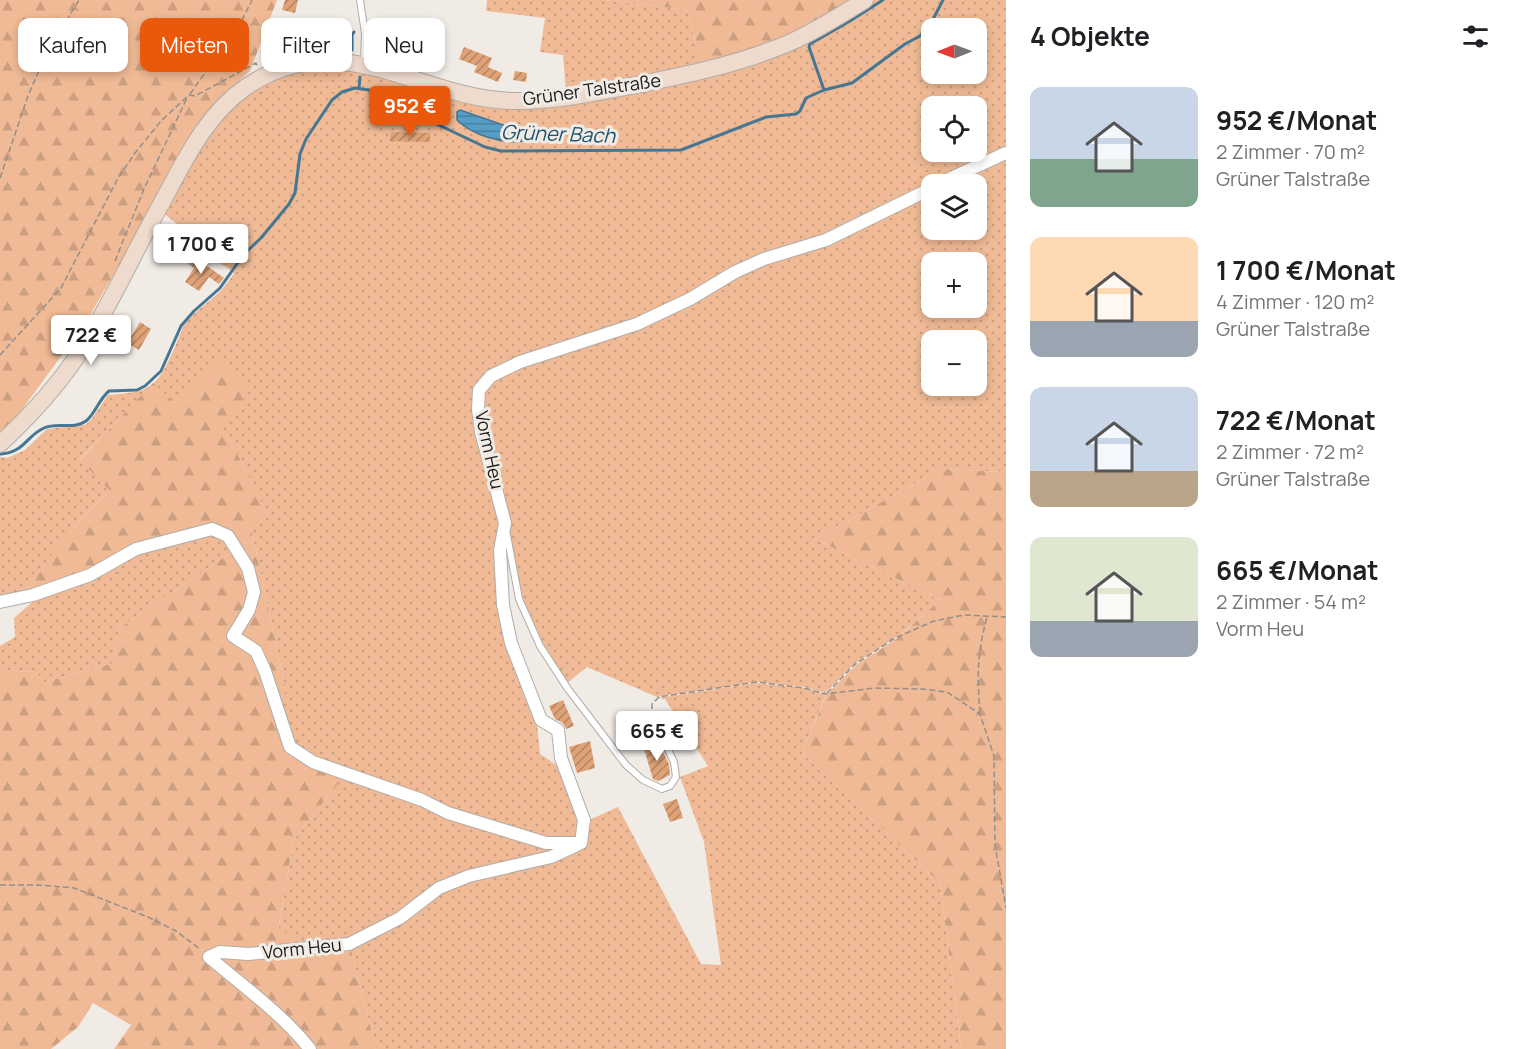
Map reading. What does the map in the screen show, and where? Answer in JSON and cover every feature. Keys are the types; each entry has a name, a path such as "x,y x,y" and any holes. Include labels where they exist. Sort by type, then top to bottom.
{"main road":[{"name":"Grüner Talstraße","path":"390,72 473,97 512,101 555,99 687,75 754,56 791,42 865,0"},
{"name":"Grüner Talstraße","path":"0,444 44,400 76,357 203,132 233,97 261,78 285,68 310,63 364,64"}],"street":[{"path":"960,174 1006,153"},
{"name":"Vorm Heu","path":"209,957 220,952 248,954 349,944 400,918 439,888 469,876 551,857 581,843 584,820 561,758 558,730 541,720 511,643 502,605 500,550 505,523 487,459 478,409 479,390 491,376 519,362 637,324 690,299 735,272 764,259 826,240 921,193"},
{"path":"0,602 33,595 90,575 136,549 212,529 228,536 248,568 254,592 249,610 233,636 256,651 291,747 313,762 422,800 448,813 546,843 581,843"},
{"path":"209,957 271,1007 310,1049"}],"lane":[{"path":"360,0 364,26"},
{"path":"505,523 519,599 540,646 568,689 626,765 644,780 662,789 670,786 676,777 674,762 653,719"}],"path":[{"path":"0,178 28,96 46,54 78,0"},
{"path":"113,266 144,189 189,95 241,21 252,0"},
{"path":"189,95 195,96 256,63 261,78"},
{"path":"0,356 61,288 117,180 135,153 161,121 189,95"},
{"path":"825,694 854,665 895,638 934,621 964,615 1006,617"},
{"path":"987,616 979,645 977,667 980,714 994,756 995,845 1006,908"},
{"path":"653,719 652,704 659,697 758,682 804,687 825,694 874,688 923,688 947,692 980,714"},
{"path":"0,885 74,888 148,917 176,932 209,957"}],"green space":[{"path":"0,0 277,0 270,18 261,18 261,42 249,72 249,18 140,18 140,72 249,72 227,92 143,224 86,322 18,415 0,433"},
{"path":"487,0 605,0 687,10 702,66 566,91 563,55 540,52 545,18 486,11"},
{"path":"605,0 855,0 789,38 702,66 687,10"},
{"path":"874,0 1006,0 1006,149 987,157 987,96 921,96 921,162 977,162 950,174 921,174 921,187 824,234 796,245 758,255 690,297 637,322 519,360 479,390 504,524 499,577 537,724 540,754 564,770 581,820 578,841 547,841 485,821 315,760 292,746 277,708 286,690 251,528 268,516 234,447 221,429 177,404 153,384 80,459 110,491 74,527 23,595 0,599 0,457 7,458 25,450 47,429 85,425 108,395 133,392 150,386 162,373 186,323 194,313 219,293 234,273 175,230 177,224 162,212 208,136 236,101 287,74 352,72 353,68 364,70 364,72 375,72 556,105 838,23"},
{"path":"1006,155 1006,472 941,469 815,539 940,600 901,634 854,664 825,693 804,687 758,682 657,697 587,667 566,684 541,644 520,599 489,459 481,393 492,377 636,326 736,273 921,195 921,240 987,240 987,174 967,174"},
{"path":"223,357 251,389 221,429 234,447 268,516 251,528 286,690 277,708 268,672 238,636 252,611 251,566 212,526 23,595 63,540 110,491 80,460 153,383 177,404"},
{"path":"941,469 1006,472 1006,1049 961,1049 940,883 802,753 826,695 856,665 896,639 940,600 815,539"},
{"path":"212,532 226,539 232,552 119,628 114,663 44,682 36,672 0,670 0,646 15,637 14,618 36,599 137,553"},
{"path":"232,552 246,573 251,591 229,638 253,653 288,751 345,775 294,839 278,929 316,949 350,945 376,1049 114,1049 131,1025 93,1003 78,1027 51,1049 0,1049 0,670 36,672 44,682 114,663 119,628"},
{"path":"757,683 804,688 826,694 802,753 940,883 961,1049 376,1049 350,945 441,890 583,845 587,821 618,807 701,964 721,965 704,842 680,777 708,766 665,699 658,698"},
{"path":"345,775 555,848 551,854 467,874 399,917 349,941 312,947 278,930 294,839"}],"water":[{"path":"460,110 506,126 525,127 527,132 523,141 506,141 488,137 471,130 457,120 457,112"}],"building":[{"path":"285,0 298,0 295,13 282,10"},
{"path":"464,47 492,58 488,67 502,73 498,82 474,72 477,66 459,59"},
{"path":"515,71 527,73 526,82 513,80"},
{"path":"391,132 430,133 430,142 390,141"},
{"path":"193,256 224,278 219,284 209,277 199,291 185,282 194,268 188,264"},
{"path":"140,322 151,329 139,350 127,343"},
{"path":"563,700 574,726 566,729 563,723 555,719 549,706"},
{"path":"590,741 595,768 577,773 569,747"},
{"path":"658,743 669,764 670,775 658,781 653,779 644,749"},
{"path":"677,799 683,818 670,822 663,804"}],"waterway":[{"path":"824,90 809,47 810,44 883,0"},
{"name":"Grüner Bach","path":"1,454 15,450 38,431 49,426 81,424 89,418 109,391 137,390 145,386 161,371 181,326 220,288 244,254 261,238 289,204 295,193 300,154 306,139 332,100 342,92 355,88 376,91 401,107 485,147 501,151 681,150 766,117 796,114 800,111 806,98 824,90 852,83 905,44 920,36 930,25 943,0"},
{"path":"359,88 360,77"}]}
